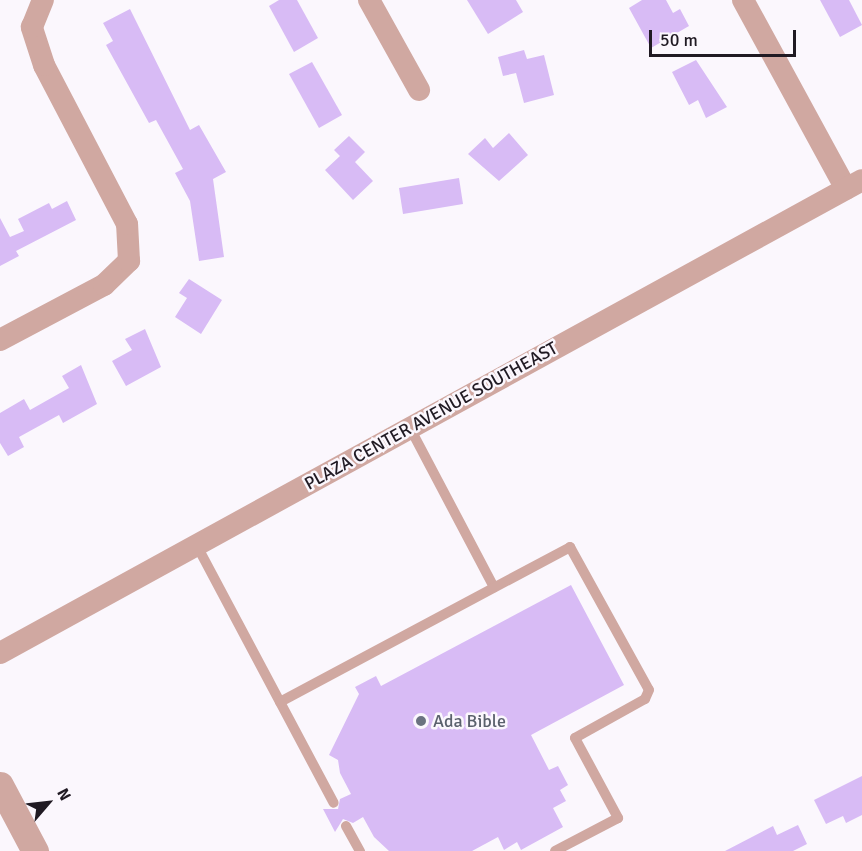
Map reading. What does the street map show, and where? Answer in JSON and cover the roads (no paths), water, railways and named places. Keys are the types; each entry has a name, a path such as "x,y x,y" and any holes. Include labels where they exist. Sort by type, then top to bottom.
{"street":[{"path":"0,340 104,285 129,261 127,224 44,65 32,27 43,0"},
{"path":"369,0 419,90"},
{"path":"743,0 854,185"},
{"name":"PLAZA CENTER AVENUE SOUTHEAST","path":"0,653 195,544 854,185"},
{"path":"0,785 35,851"}],"lane":[{"path":"410,428 494,587"},
{"path":"195,544 334,803"},
{"path":"280,702 570,547 649,690 645,699 575,738 618,818 555,851"},
{"path":"346,826 360,851"}],"place":[{"name":"Ada Bible","path":"421,721"}]}
